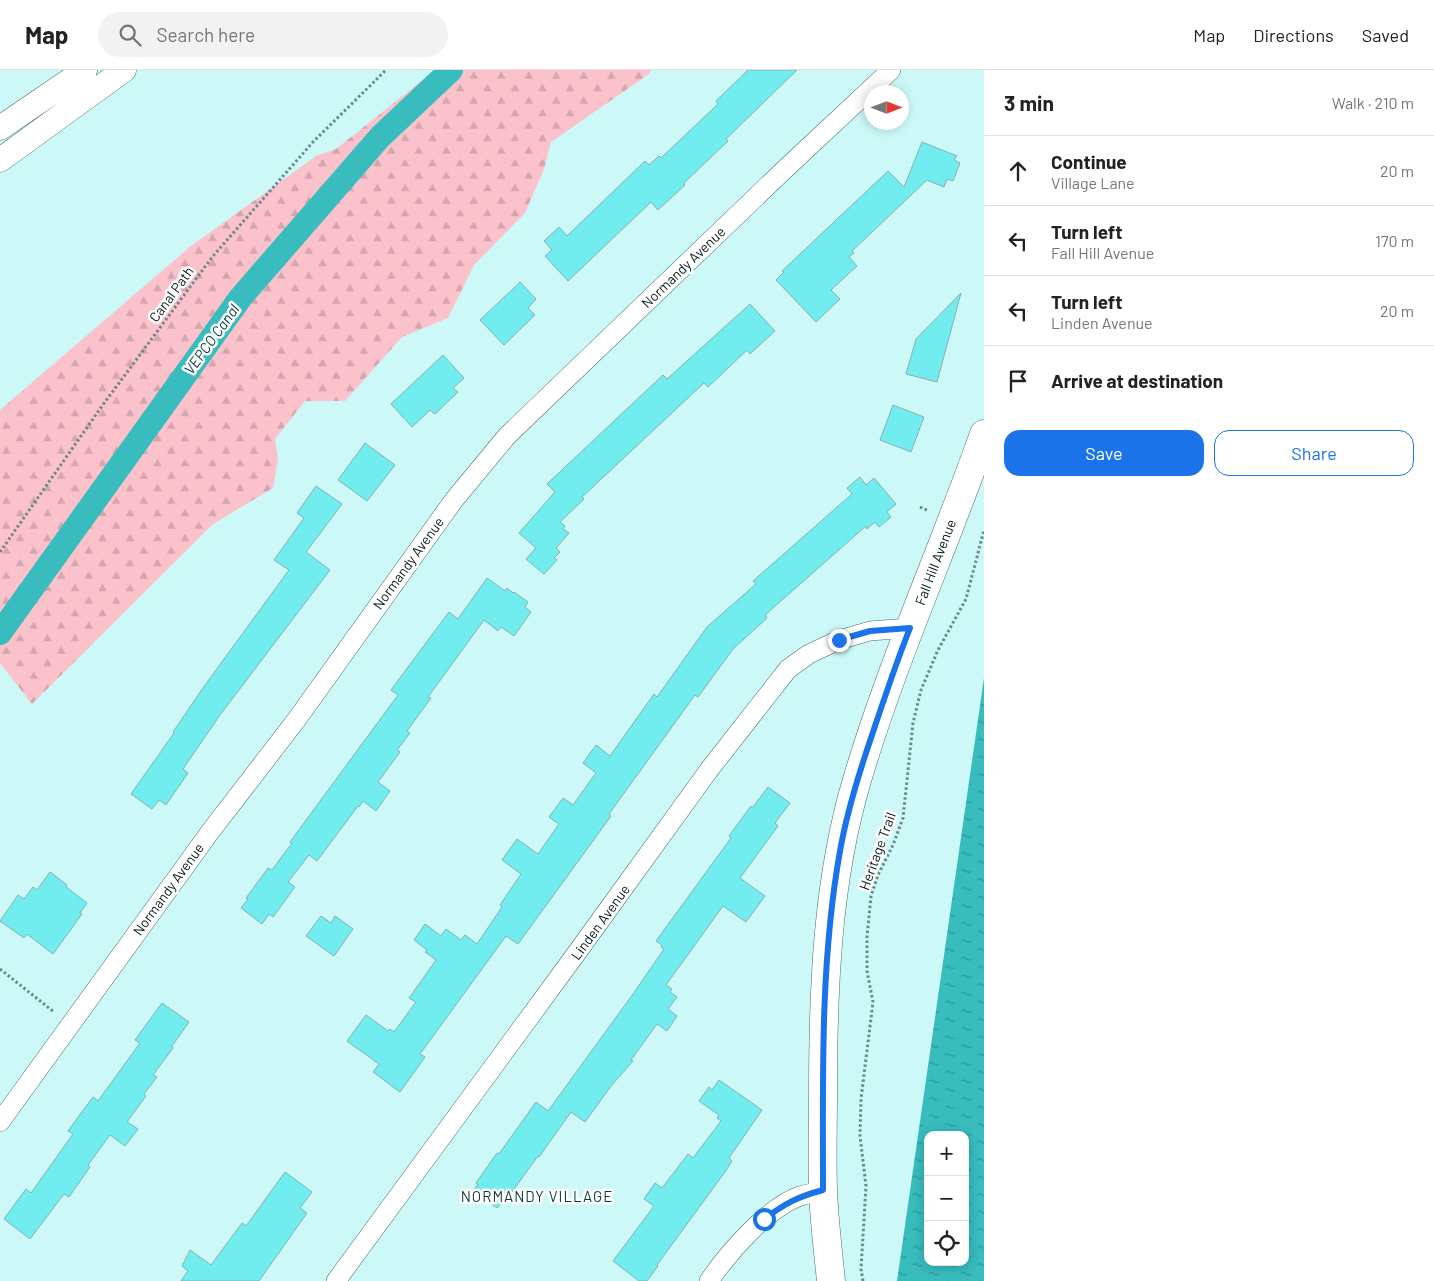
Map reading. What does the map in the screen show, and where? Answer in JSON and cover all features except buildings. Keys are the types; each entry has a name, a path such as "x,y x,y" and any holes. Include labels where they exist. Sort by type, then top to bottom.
{"main road":[{"name":"Fall Hill Avenue","path":"832,1281 825,1231 823,1190 823,1033 829,929 839,858 857,781 895,665 984,434"}],"street":[{"path":"0,128 85,70"},
{"path":"0,160 124,70"},
{"name":"Normandy Avenue","path":"0,1122 210,832 297,719 454,500 507,436 891,70"},
{"name":"Linden Avenue","path":"336,1281 709,770 788,669 810,654 839,640 870,631 910,628"},
{"path":"709,1281 764,1219 800,1196 823,1190"}],"path":[{"name":"Canal Path","path":"0,552 102,406 213,256 313,142 386,70"},
{"name":"Heritage Trail","path":"863,1281 861,1269 866,1186 860,1136 861,1099 872,1002 867,971 867,937 871,896 903,818 913,723 921,690 938,650 966,599 984,530"},
{"path":"0,969 71,1024"}],"green space":[{"path":"435,70 651,70 649,74 551,142 544,169 525,213 474,265 448,318 402,337 345,401 305,401 275,439 278,459 273,488 213,524 32,704 0,663 0,410 191,246 316,156 336,149"}],"water":[{"path":"984,678 984,1281 897,1281"}],"waterway":[{"name":"VEPCO Canal","path":"0,633 241,297 380,137 451,70"}],"district":[{"name":"NORMANDY VILLAGE","path":"537,1196"}],"route":[{"path":"764,1219 800,1196 823,1190 823,1033 829,929 840,850 857,781 895,665 910,628 870,631 839,640"}]}
